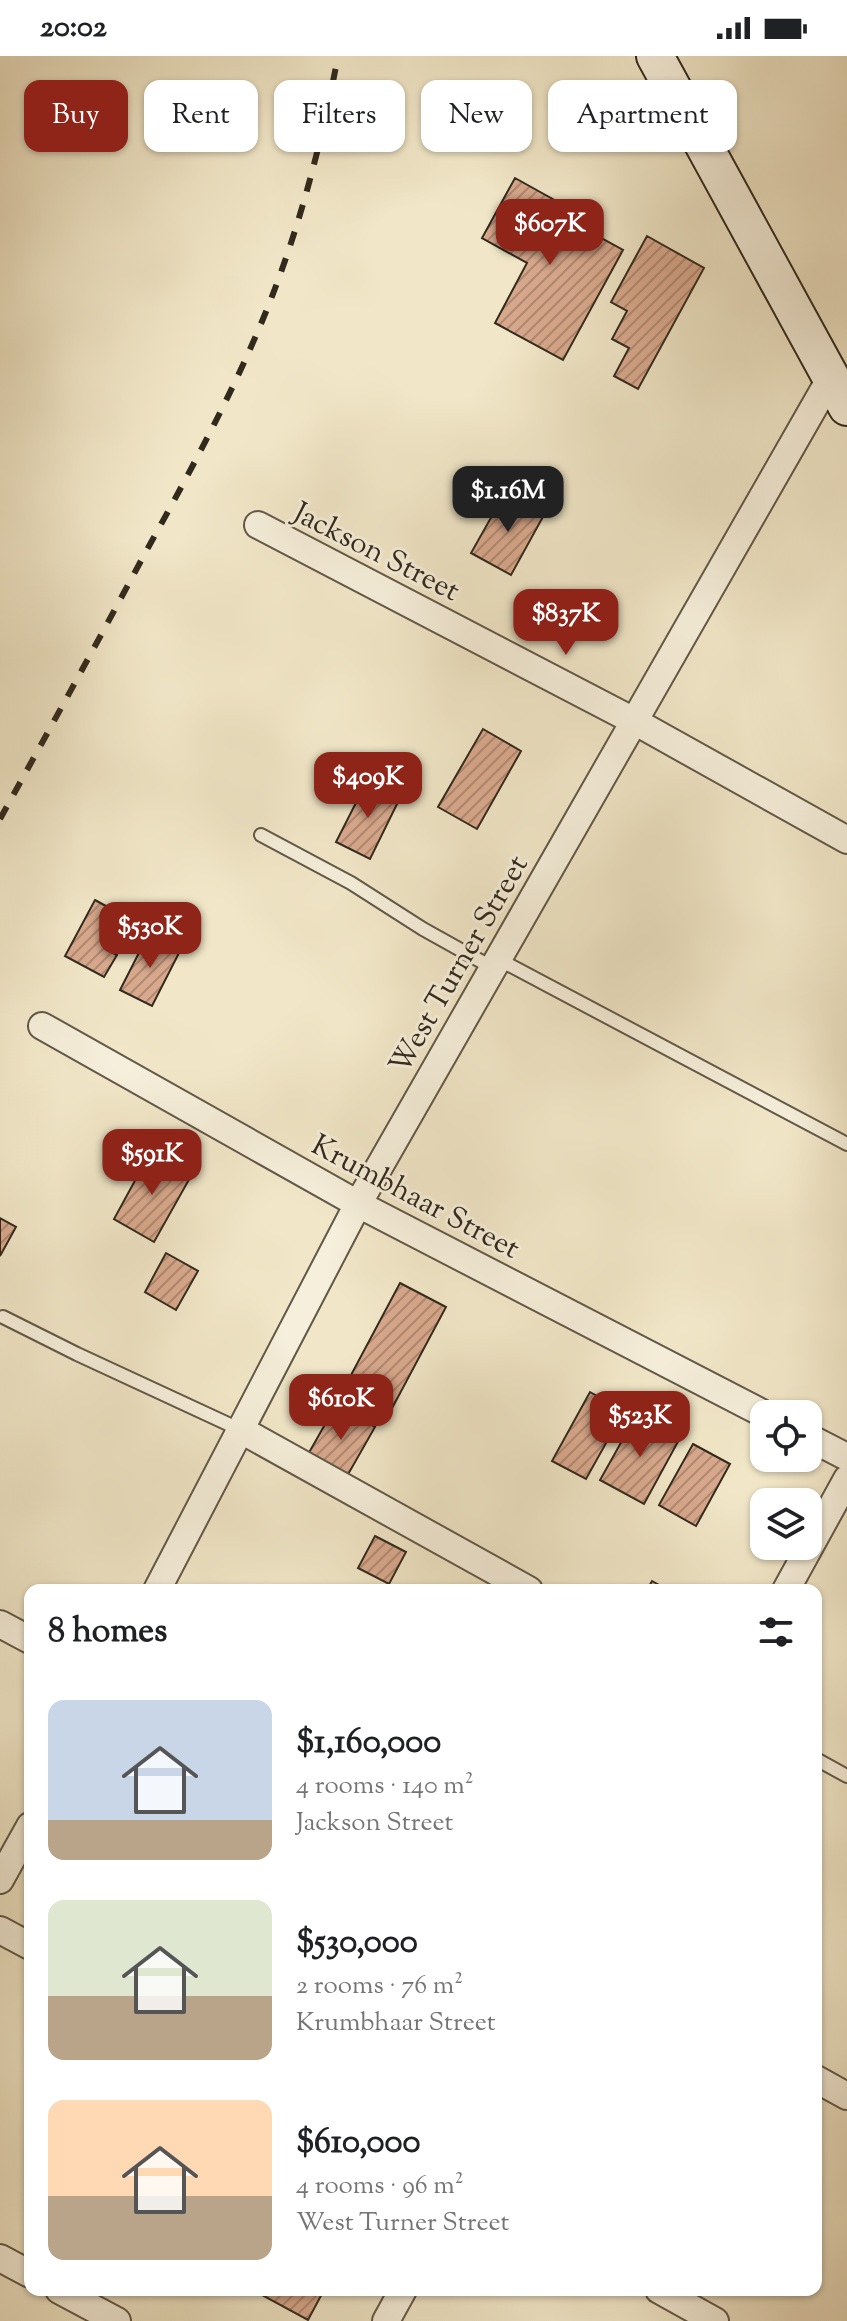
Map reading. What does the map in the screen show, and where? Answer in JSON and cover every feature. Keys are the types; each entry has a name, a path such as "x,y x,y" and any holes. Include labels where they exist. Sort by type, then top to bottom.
{"main road":[{"path":"655,56 838,393"}],"street":[{"name":"West Turner Street","path":"160,1584 358,1204 634,721 838,393"},
{"name":"Jackson Street","path":"258,525 634,721 847,840"},
{"name":"Krumbhaar Street","path":"42,1026 358,1204 750,1407"},
{"path":"241,1430 518,1584"},
{"path":"822,1444 847,1457"},
{"path":"789,1584 847,1479"},
{"path":"0,1624 24,1637"},
{"path":"0,1880 24,1837"},
{"path":"0,1930 24,1943"},
{"path":"822,2082 847,2096"},
{"path":"0,2258 24,2271"},
{"path":"70,2296 117,2321"},
{"path":"386,2321 400,2296"},
{"path":"670,2296 715,2321"}],"lane":[{"path":"261,835 351,883 423,929 847,1144"},
{"path":"3,1317 241,1430"},
{"path":"822,1762 847,1776"}],"building":[{"path":"515,178 601,226 596,235 623,250 563,360 495,323 527,263 482,238"},
{"path":"647,236 704,268 638,389 614,376 629,348 612,339 627,311 611,302"},
{"path":"505,493 544,515 511,575 471,553"},
{"path":"483,729 521,751 477,829 438,807"},
{"path":"367,781 400,798 370,859 336,842"},
{"path":"95,900 124,916 106,949 117,955 104,977 65,956"},
{"path":"148,935 180,951 152,1006 120,990"},
{"path":"150,1153 191,1176 154,1242 114,1219"},
{"path":"0,1218 16,1227 0,1256"},
{"path":"166,1253 198,1271 176,1310 145,1292"},
{"path":"400,1283 446,1307 389,1414 343,1390"},
{"path":"590,1392 624,1411 586,1479 552,1461"},
{"path":"336,1405 375,1427 346,1478 307,1456"},
{"path":"637,1414 680,1438 644,1504 600,1480"},
{"path":"693,1444 730,1464 696,1526 659,1505"},
{"path":"375,1536 406,1552 389,1584 358,1568"},
{"path":"264,2296 321,2296 308,2320"}],"railway":[{"path":"0,819 191,469 250,350 298,222 338,56"}]}
